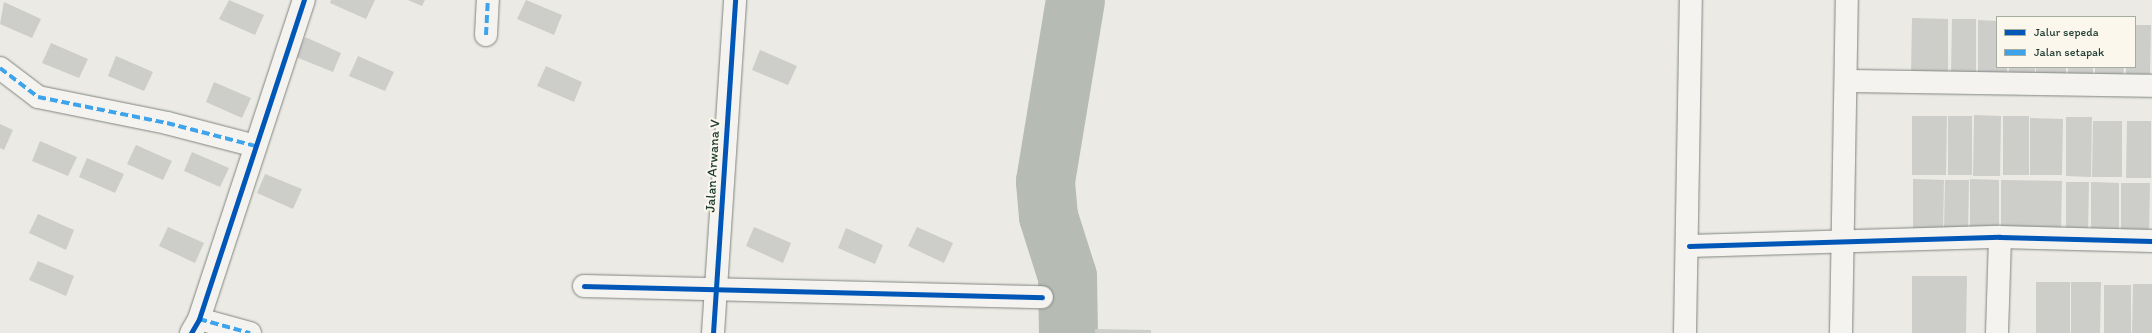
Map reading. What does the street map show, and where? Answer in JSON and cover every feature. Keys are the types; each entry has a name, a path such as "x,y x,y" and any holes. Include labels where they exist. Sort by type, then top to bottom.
{"street":[{"path":"250,333 195,326 304,0"},
{"path":"486,35 488,0"},
{"name":"Jalan Arwana V","path":"714,333 718,289 735,0"},
{"path":"1685,333 1688,246 1691,0"},
{"path":"1841,333 1847,0"},
{"path":"0,68 38,97 167,123 255,146"},
{"path":"1846,81 2152,86"},
{"path":"1688,246 1843,240 2000,237 2152,241"},
{"path":"1997,333 2000,237"},
{"path":"584,286 1042,297"}],"building":[{"path":"229,0 264,15 255,35 219,19"},
{"path":"331,0 375,0 366,19 330,3"},
{"path":"408,0 425,0 422,6"},
{"path":"526,0 562,15 554,35 517,19"},
{"path":"4,2 41,19 32,38 0,24"},
{"path":"1912,18 1948,19 1948,77 1911,77"},
{"path":"1952,19 1976,19 1976,75 1951,75"},
{"path":"1978,20 1996,21 1996,68 2007,68 2007,76 1978,76"},
{"path":"2136,25 2151,25 2150,74 2126,74 2126,68 2136,68"},
{"path":"305,37 341,53 333,72 296,57"},
{"path":"51,43 88,59 79,78 42,63"},
{"path":"760,50 797,66 788,85 752,70"},
{"path":"116,56 153,72 144,91 108,76"},
{"path":"358,56 394,72 385,91 349,76"},
{"path":"546,66 582,82 574,102 537,86"},
{"path":"2009,68 2035,68 2035,75 2009,75"},
{"path":"2036,68 2066,68 2066,76 2036,76"},
{"path":"2068,68 2093,68 2093,75 2068,74"},
{"path":"2095,68 2124,68 2123,75 2095,75"},
{"path":"214,82 251,98 242,118 206,102"},
{"path":"1974,115 2001,116 2000,176 1973,176"},
{"path":"1912,116 1947,116 1946,175 1912,175"},
{"path":"1948,116 1972,116 1972,175 1948,175"},
{"path":"2003,116 2029,116 2029,175 2003,175"},
{"path":"2066,117 2092,117 2091,177 2066,176"},
{"path":"2030,118 2063,119 2062,175 2030,175"},
{"path":"2093,121 2122,121 2122,177 2092,177"},
{"path":"2127,121 2151,121 2151,178 2126,178"},
{"path":"0,124 13,130 4,150 0,148"},
{"path":"40,141 77,157 68,176 32,161"},
{"path":"136,145 172,161 163,180 127,164"},
{"path":"192,152 229,168 220,187 184,171"},
{"path":"87,158 124,174 115,193 79,177"},
{"path":"265,174 302,189 293,209 257,193"},
{"path":"1913,179 1944,180 1943,230 1913,230"},
{"path":"1970,179 1999,180 1999,230 1970,230"},
{"path":"1945,180 1969,180 1968,230 1944,229"},
{"path":"2001,180 2062,181 2061,232 2001,232"},
{"path":"2066,182 2089,182 2088,232 2066,232"},
{"path":"2091,182 2119,183 2119,232 2091,232"},
{"path":"2121,183 2150,183 2149,237 2121,237"},
{"path":"38,214 74,230 66,250 29,233"},
{"path":"168,227 204,243 195,263 159,246"},
{"path":"754,227 791,243 783,263 746,246"},
{"path":"917,227 953,243 944,263 908,246"},
{"path":"846,228 883,245 875,264 838,248"},
{"path":"38,261 74,276 66,296 29,280"},
{"path":"1912,276 1967,276 1966,333 1912,333"},
{"path":"2036,282 2070,282 2070,333 2036,333"},
{"path":"2071,282 2101,282 2100,333 2071,333"},
{"path":"2133,284 2152,284 2152,333 2132,333"},
{"path":"2104,285 2131,285 2131,333 2104,333"},
{"path":"1095,329 1151,330 1151,333 1095,333"}],"waterway":[{"path":"1068,333 1067,276 1048,216 1045,181 1075,0"}],"marked path":[{"path":"486,35 488,0"},
{"path":"0,68 38,97 167,123 255,146"},
{"path":"199,319 250,333"}],"cycle path":[{"path":"191,333 199,319 304,0"},
{"path":"713,333 735,0"},
{"path":"1689,246 2000,237 2152,241"},
{"path":"584,286 1042,297"}]}
